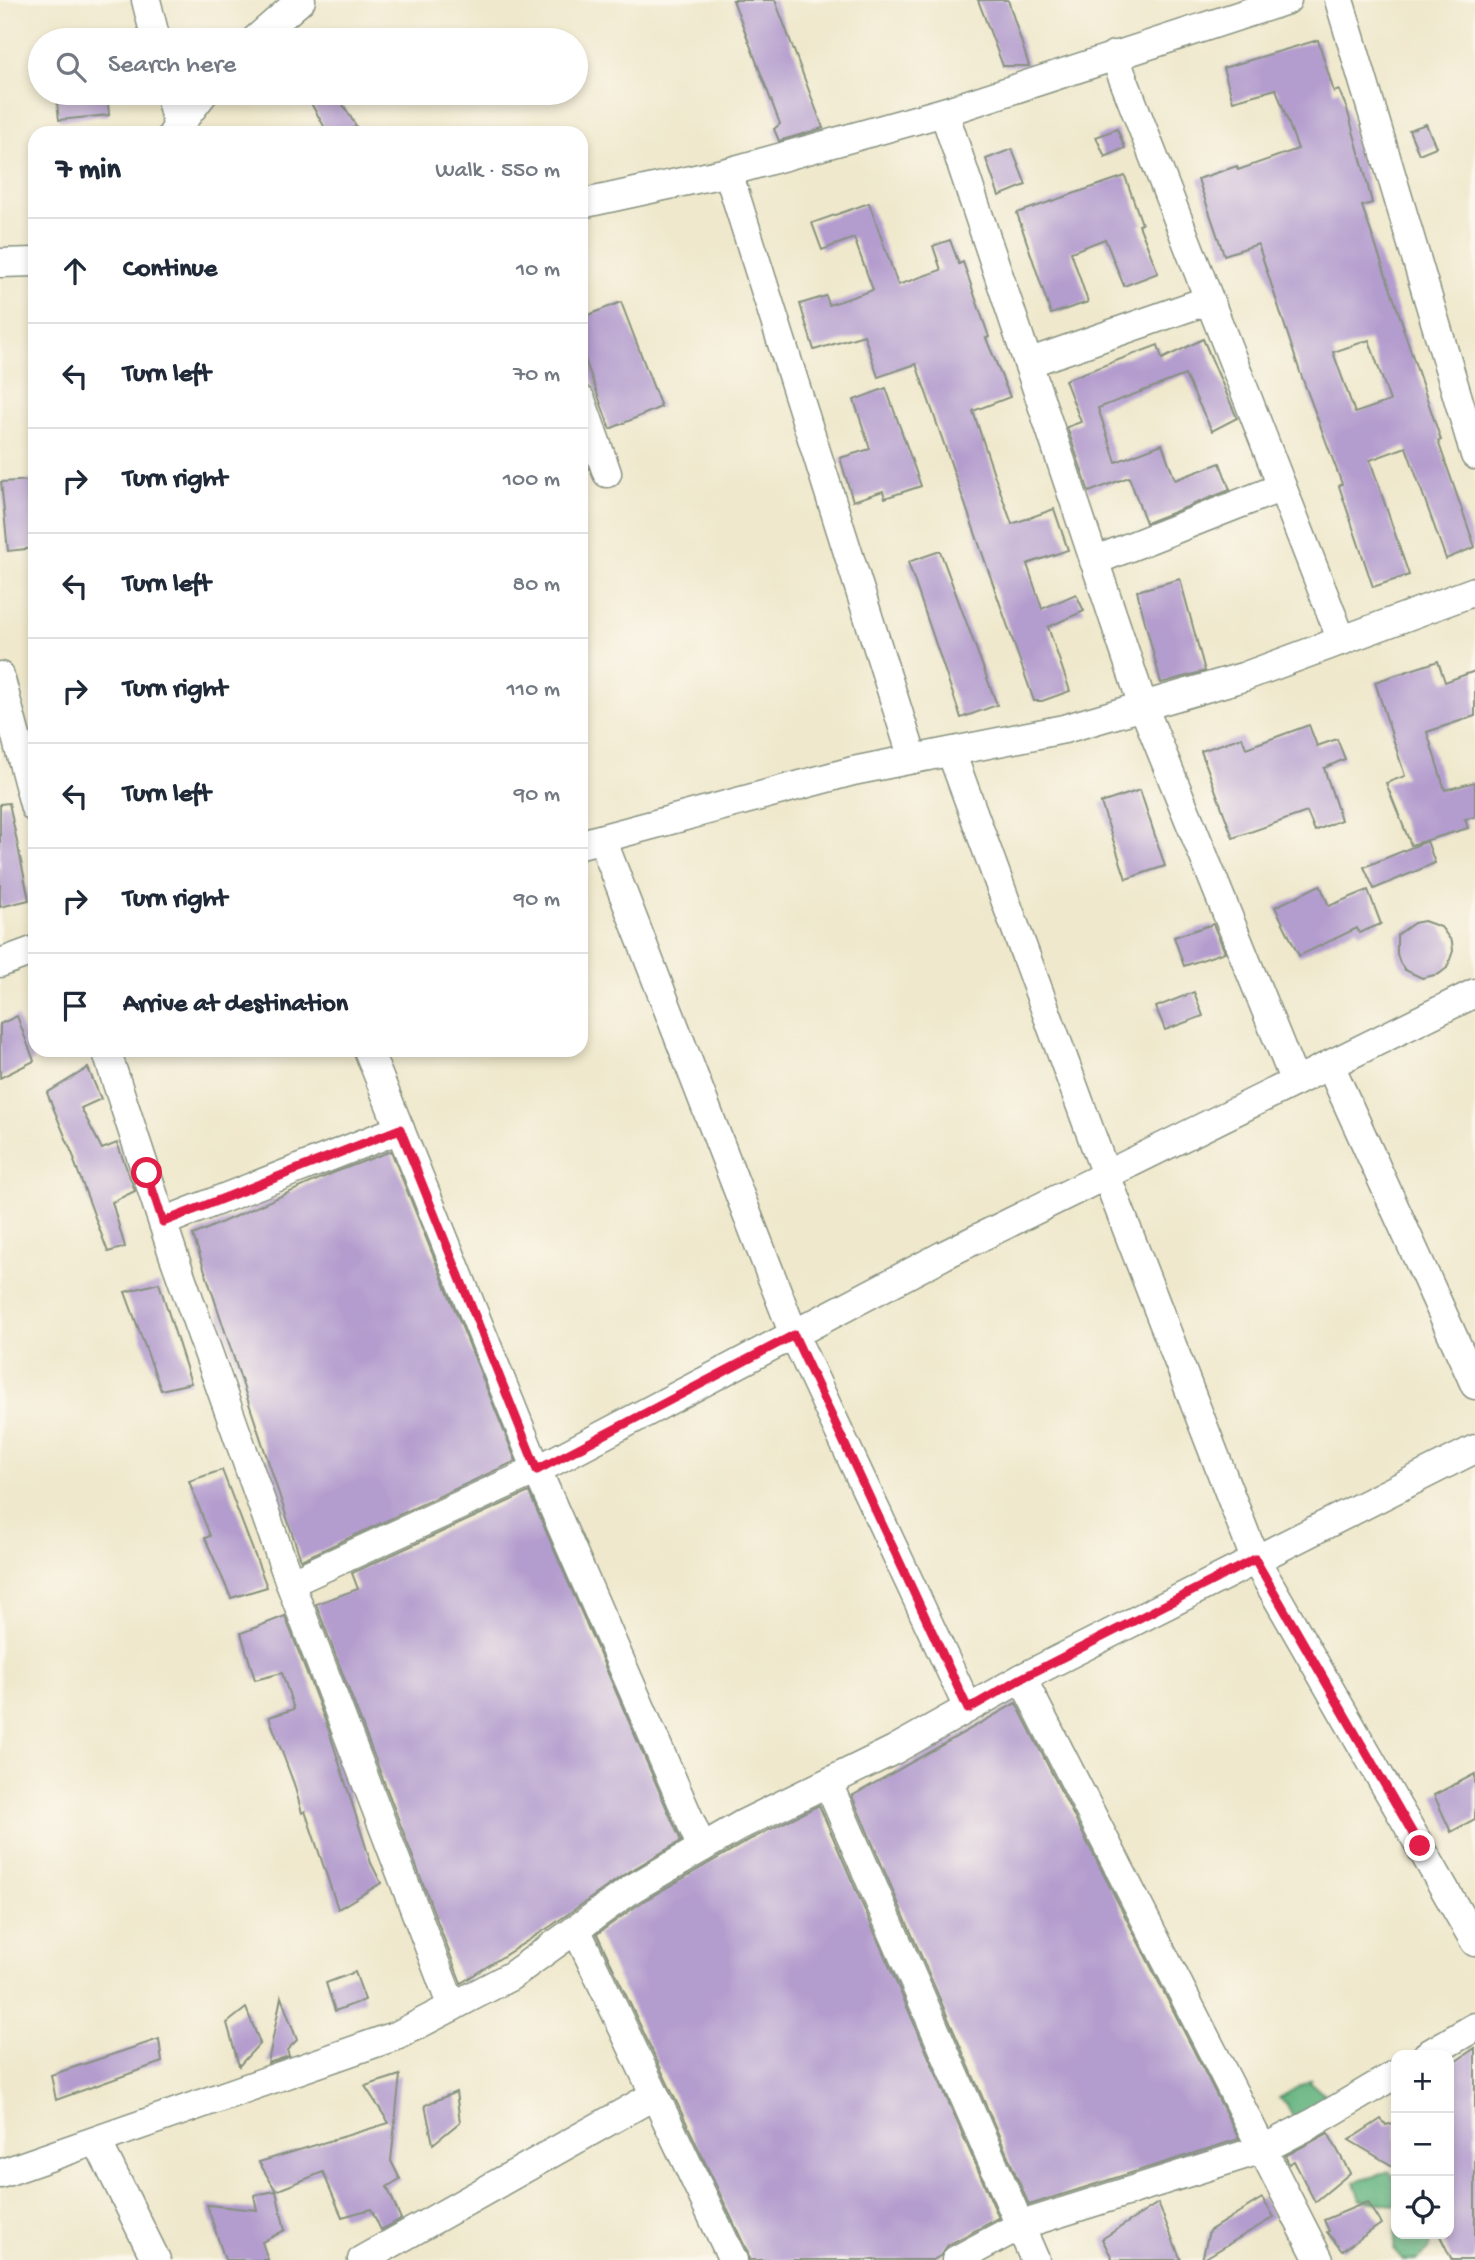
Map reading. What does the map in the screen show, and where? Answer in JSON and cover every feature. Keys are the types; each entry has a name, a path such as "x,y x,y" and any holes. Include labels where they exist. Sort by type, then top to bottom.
{"street":[{"path":"146,0 153,28"},
{"path":"268,28 300,0"},
{"path":"588,202 728,172 944,112 1287,0"},
{"path":"1339,0 1475,455"},
{"path":"1114,55 1342,641"},
{"path":"171,105 175,126"},
{"path":"179,126 195,105"},
{"path":"944,112 1143,706 1295,1082"},
{"path":"728,172 913,760"},
{"path":"0,263 28,262"},
{"path":"1028,363 1209,300"},
{"path":"588,420 607,473"},
{"path":"1094,561 1282,487"},
{"path":"968,1709 794,1335 591,841 853,771 1064,729 1243,677 1475,591"},
{"path":"1,682 28,782"},
{"path":"951,752 1106,1175 1255,1559 1475,1942"},
{"path":"0,963 28,953"},
{"path":"290,1583 537,1470 944,1255 1475,993"},
{"path":"108,1057 163,1222 290,1583 452,2007"},
{"path":"371,1057 537,1470 702,1848"},
{"path":"1330,1065 1475,1385"},
{"path":"163,1222 400,1129"},
{"path":"0,2174 398,2035 511,1976 632,1888 743,1824 894,1750 1022,1678 1475,1449"},
{"path":"1022,1678 1319,2260"},
{"path":"828,1783 1035,2260"},
{"path":"576,1929 733,2260"},
{"path":"1435,2050 1475,2026"},
{"path":"956,2260 1021,2225 1263,2149 1391,2077"},
{"path":"362,2260 655,2095"},
{"path":"97,2141 156,2260"}],"green space":[{"path":"1312,2079 1310,2082 1331,2101 1294,2118 1286,2103 1279,2098"},
{"path":"1390,2172 1391,2205 1360,2200 1354,2182"},
{"path":"1395,2239 1431,2240 1430,2249 1417,2260 1403,2260 1394,2250"}],"building":[{"path":"733,0 775,0 823,128 779,141 774,129 780,124"},
{"path":"978,0 1008,0 1029,66 1003,66"},
{"path":"1318,40 1334,92 1339,90 1347,109 1372,203 1362,206 1475,547 1446,559 1406,447 1370,460 1409,575 1373,587 1339,486 1342,484 1300,372 1258,244 1224,255 1198,179 1237,166 1238,170 1298,149 1276,89 1233,101 1223,68","holes":["1369,340 1390,401 1355,413 1333,352"]},
{"path":"57,105 108,105 109,115 59,120"},
{"path":"312,105 343,105 356,126 324,126"},
{"path":"1426,124 1436,147 1419,154 1409,130"},
{"path":"1117,129 1125,148 1105,157 1096,137"},
{"path":"1012,149 1026,185 999,196 986,159"},
{"path":"1125,176 1142,224 1139,225 1158,273 1124,286 1105,239 1071,252 1088,302 1051,314 1017,213"},
{"path":"869,203 898,285 941,270 933,246 950,240 959,264 963,262 989,337 986,338 1010,397 973,411 994,474 1012,524 1054,509 1068,550 1027,564 1042,609 1076,594 1084,611 1048,627 1070,691 1042,701 1034,701 916,364 878,377 864,335 814,350 800,304 826,296 829,305 873,290 854,238 822,250 812,223"},
{"path":"621,302 661,407 610,429 588,368 588,315"},
{"path":"1203,339 1237,418 1212,431 1185,375 1098,408 1116,462 1162,444 1175,480 1220,463 1230,490 1146,523 1129,477 1089,492 1067,427 1081,422 1065,380 1158,345 1162,359"},
{"path":"886,388 921,486 885,498 883,491 853,501 840,458 870,449 854,400"},
{"path":"28,480 28,549 8,551 1,482"},
{"path":"940,551 997,705 961,718 908,562"},
{"path":"1180,579 1205,671 1161,683 1137,591"},
{"path":"1438,661 1445,682 1475,671 1475,716 1427,732 1445,790 1475,782 1475,817 1465,819 1468,828 1411,845 1386,783 1405,776 1375,682"},
{"path":"1309,725 1317,746 1337,739 1345,759 1324,768 1341,820 1315,831 1307,812 1233,838 1201,751 1242,737 1246,748"},
{"path":"1140,790 1165,866 1126,879 1101,803"},
{"path":"9,803 28,900 0,907 0,804"},
{"path":"1427,841 1435,863 1374,889 1364,867"},
{"path":"1320,885 1329,906 1368,890 1381,924 1359,933 1357,928 1299,956 1275,907"},
{"path":"1424,921 1441,927 1452,942 1453,951 1447,968 1439,974 1422,978 1405,970 1400,963 1397,935 1414,923"},
{"path":"1213,924 1225,952 1184,966 1174,937"},
{"path":"1194,992 1203,1016 1165,1030 1156,1007"},
{"path":"17,1016 28,1045 28,1057 32,1057 34,1061 0,1078 0,1024"},
{"path":"88,1068 101,1099 81,1108 102,1149 117,1143 135,1191 112,1202 125,1247 108,1252 75,1160 47,1093"},
{"path":"391,1151 516,1461 301,1560 193,1235 333,1173"},
{"path":"159,1283 191,1383 161,1390 125,1292"},
{"path":"222,1470 267,1587 231,1598 205,1538 210,1536 189,1481"},
{"path":"529,1492 681,1841 625,1874 551,1926 461,1983 316,1604 358,1589 352,1573"},
{"path":"285,1616 329,1731 371,1863 381,1883 338,1909 269,1717 294,1709 282,1673 255,1680 241,1633"},
{"path":"1016,1703 1239,2139 1029,2205 852,1796"},
{"path":"1475,1774 1475,1819 1451,1832 1434,1795"},
{"path":"819,1805 999,2218 948,2245 940,2256 933,2260 749,2260 597,1934 642,1902 751,1839"},
{"path":"355,1972 365,2000 335,2011 326,1983"},
{"path":"281,1997 297,2040 287,2050 289,2056 268,2063"},
{"path":"246,2008 260,2043 239,2066 227,2023"},
{"path":"159,2039 162,2062 56,2100 51,2075"},
{"path":"1475,2048 1475,2260 1452,2260 1442,2239 1454,2239 1454,2063"},
{"path":"400,2075 391,2161 400,2179 387,2187 401,2219 381,2230 371,2209 342,2217 323,2172 276,2191 259,2162 389,2123 365,2086"},
{"path":"456,2092 460,2122 433,2144 425,2105"},
{"path":"1381,2119 1386,2125 1391,2124 1391,2165 1349,2140"},
{"path":"1328,2133 1350,2173 1315,2202 1294,2161 1289,2164 1285,2156"},
{"path":"276,2191 285,2230 262,2242 268,2260 225,2260 207,2205 257,2210 254,2195"},
{"path":"1262,2198 1274,2217 1202,2260 1209,2231"},
{"path":"1367,2202 1381,2224 1342,2251 1327,2232 1329,2231 1324,2220"},
{"path":"1158,2203 1181,2260 1113,2260 1102,2239"}],"route":[{"path":"147,1173 163,1222 400,1129 537,1470 794,1335 968,1709 1022,1678 1255,1559 1420,1846"}]}
